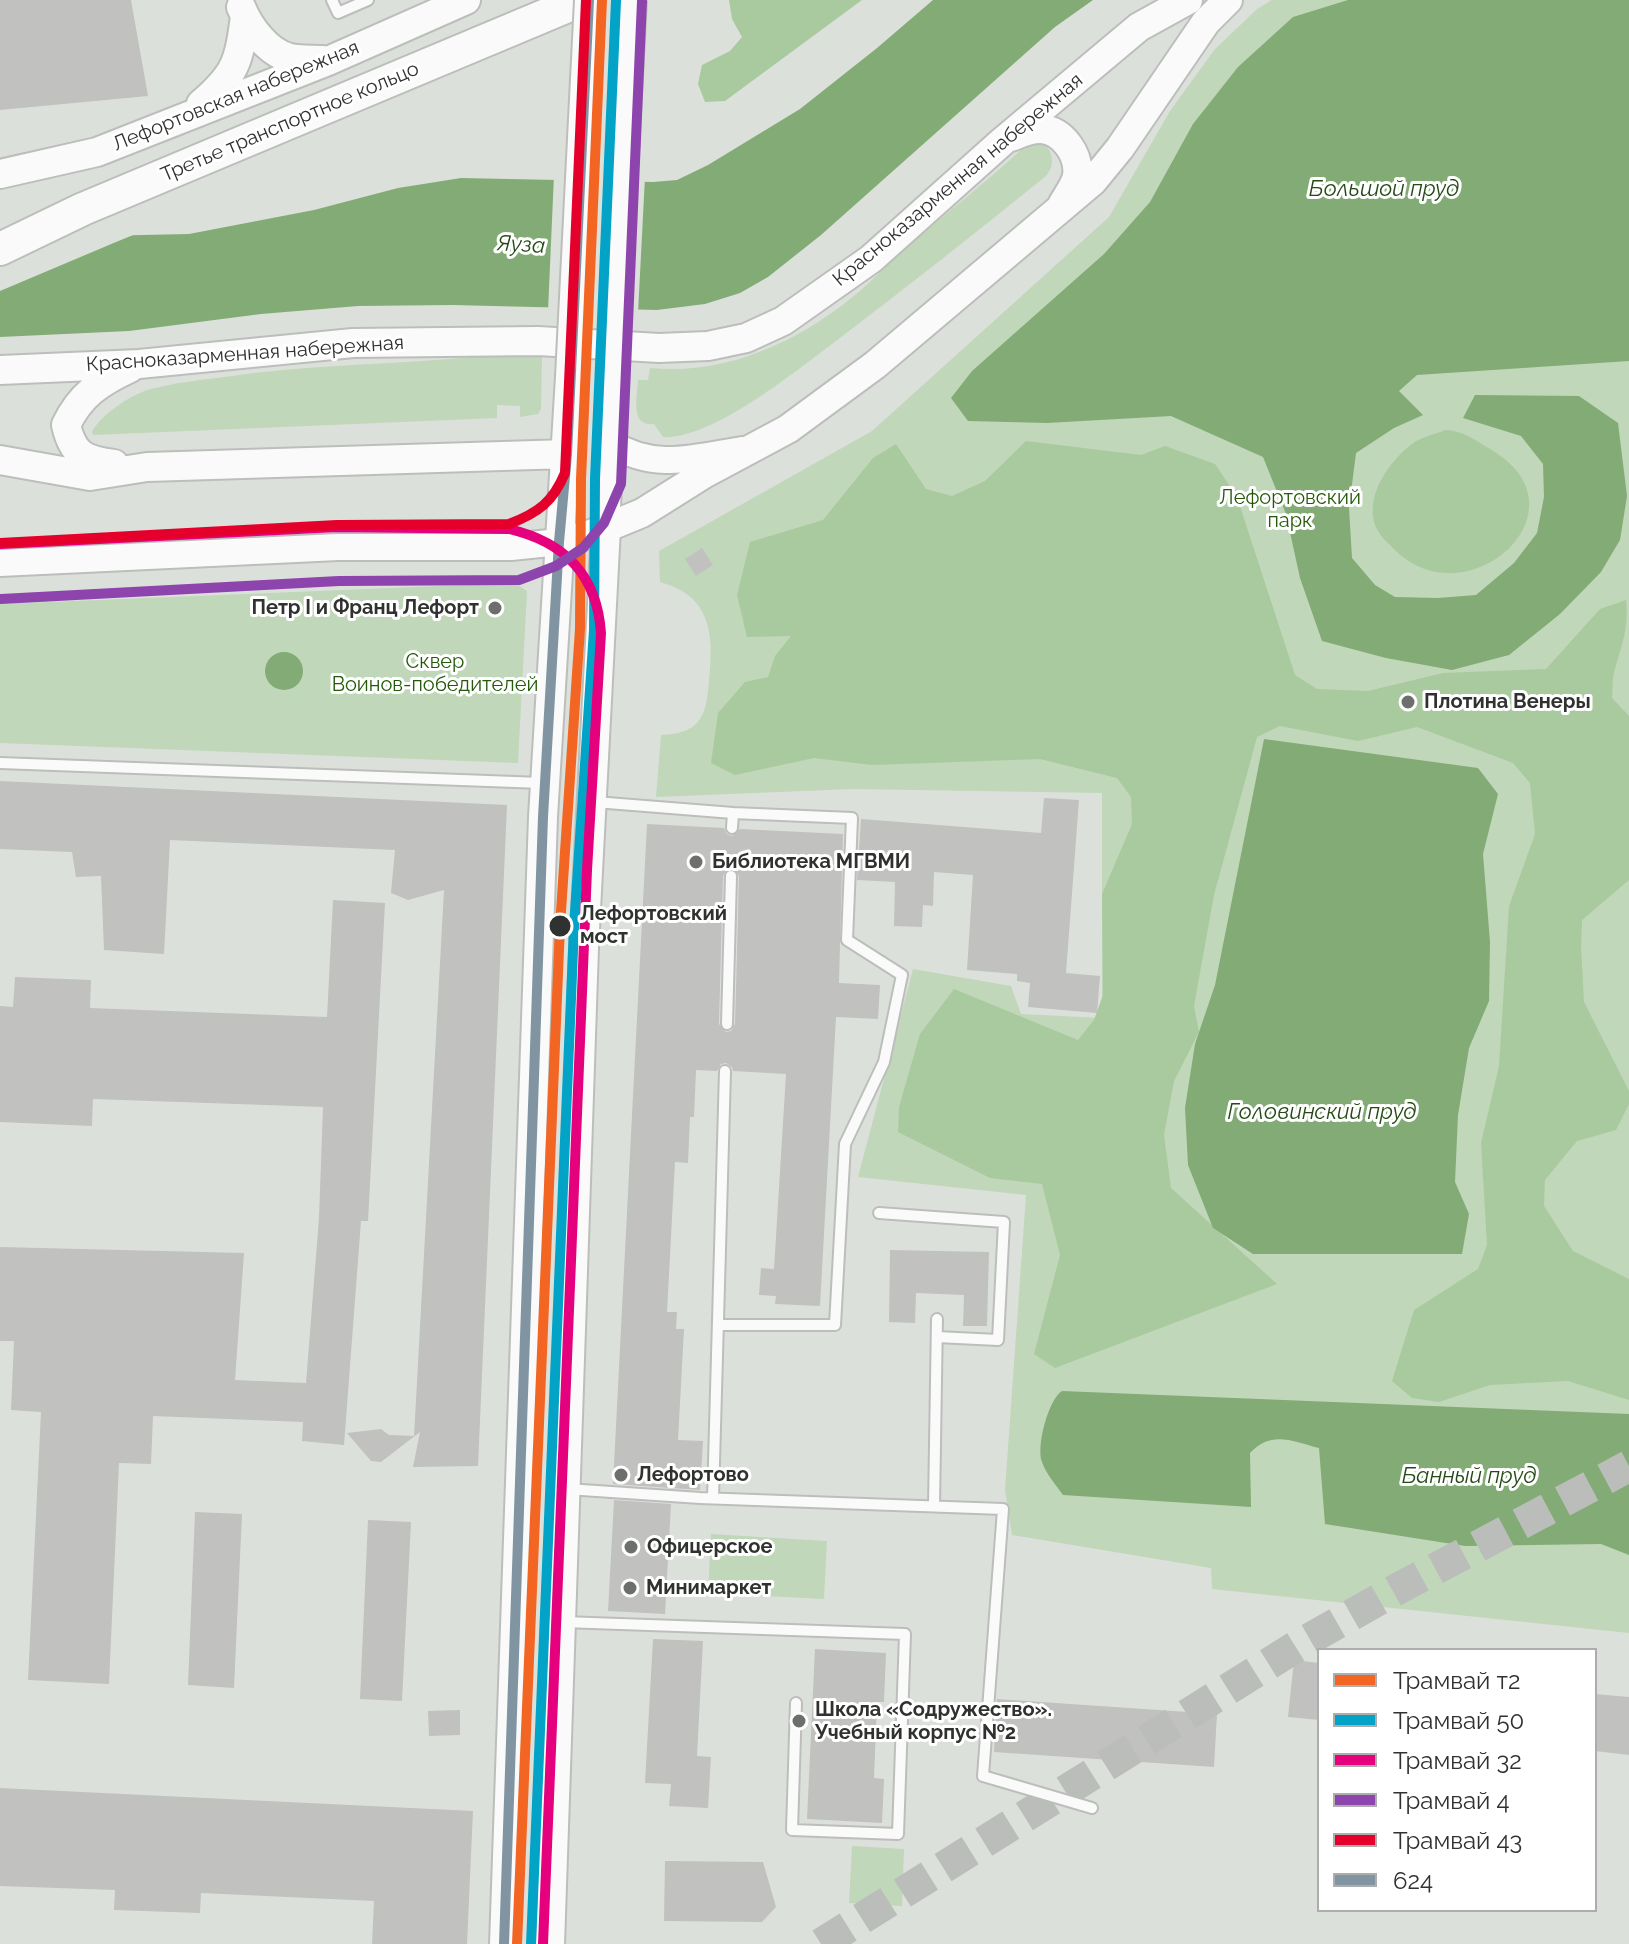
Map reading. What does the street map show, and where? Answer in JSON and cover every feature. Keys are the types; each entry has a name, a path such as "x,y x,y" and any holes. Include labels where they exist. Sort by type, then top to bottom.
{"main road":[{"name":"Лефортовская набережная","path":"0,174 97,152 328,61 466,0"},
{"name":"Третье транспортное кольцо","path":"0,249 83,209 582,0"},
{"path":"504,1944 545,783 567,454 589,0"},
{"name":"Красноказарменная набережная","path":"0,370 139,364 353,343 538,341 659,348 708,346 746,338 783,321 871,259 1003,141 1139,27 1188,0"},
{"path":"559,542 642,513 675,491 788,429 875,365 1093,181 1120,148 1206,22 1228,0"},
{"path":"242,8 265,43 288,58 328,61"},
{"path":"187,116 225,84 240,53 242,8"},
{"path":"1003,141 1029,129 1044,129 1059,134 1067,144 1074,155 1077,175 1054,216"},
{"path":"139,364 92,388 74,407 66,425 70,443 81,456 95,462 147,467"},
{"path":"0,460 90,476 147,467 567,454"},
{"path":"550,1944 591,802 606,528"}],"street":[{"path":"606,528 633,0"},
{"path":"610,443 627,453 655,461 750,449"},
{"path":"0,563 338,547 511,547 559,542"}],"lane":[{"path":"332,0 338,13 368,0"},
{"path":"0,763 545,783"},
{"path":"591,802 852,818 847,940 902,975 884,1062 845,1144 835,1325 718,1325"},
{"path":"732,828 733,813"},
{"path":"727,1024 731,876"},
{"path":"713,1498 725,1071"},
{"path":"879,1213 1004,1222 998,1340 937,1337"},
{"path":"934,1506 937,1319"},
{"path":"564,1489 1003,1509 983,1776 1092,1808"},
{"path":"561,1622 905,1634 898,1834 792,1830 796,1703"}],"green space":[{"name":"Лефортовский парк","path":"1272,0 1629,0 1629,1633 1212,1589 1211,1568 1012,1535 1005,1490 1026,1195 858,1177 913,969 1011,986 1021,1014 1102,1018 1102,793 853,789 656,797 661,735 684,731 700,720 707,699 711,649 706,620 700,607 677,588 660,582 659,551 872,431 1109,217 1170,111 1215,49 1257,9"},
{"path":"1043,143 1051,155 1052,164 1046,176 777,385 729,416 683,435 663,437 654,424 641,421 636,403 638,380 648,380 650,368 707,366 763,351 789,339 861,290 1022,149"},
{"path":"482,356 542,356 541,409 538,414 520,417 520,406 497,405 497,418 93,435 92,432 102,418 126,400 169,385 288,370"},
{"name":"Сквер Воинов-победителей","path":"515,583 527,591 518,763 0,743 0,604"},
{"path":"711,1534 827,1541 824,1599 708,1593"},
{"path":"852,1846 904,1849 902,1906 849,1903"}],"shaded area":[{"path":"729,0 862,0 725,101 705,102 698,84 702,65 730,51 742,37 732,19"},
{"path":"1446,430 1474,439 1519,473 1529,500 1525,526 1509,548 1485,565 1456,573 1425,569 1396,551 1377,530 1373,511 1377,489 1396,459 1416,442"},
{"path":"1026,441 1141,455 1165,446 1215,464 1237,497 1295,675 1317,689 1368,691 1443,673 1546,669 1600,609 1626,600 1625,630 1613,676 1612,698 1629,716 1629,880 1582,920 1581,946 1584,1002 1629,1091 1629,1104 1616,1130 1577,1141 1545,1180 1544,1206 1573,1251 1629,1279 1629,1400 1568,1381 1490,1385 1439,1402 1412,1398 1392,1381 1414,1310 1478,1269 1487,1245 1481,1143 1499,1066 1509,906 1535,834 1530,783 1513,763 1417,727 1358,741 1280,726 1257,737 1214,895 1194,1006 1199,1032 1174,1081 1164,1135 1171,1188 1277,1284 1055,1368 1034,1354 1060,1255 1042,1184 990,1178 898,1132 899,1107 920,1034 954,989 1078,1040 1094,1020 1103,995 1102,894 1132,824 1131,797 1117,778 1040,759 872,765 814,758 735,775 711,763 718,713 745,682 768,677 775,656 791,636 747,637 737,595 750,542 823,520 873,458 896,444 926,489 952,496 985,481"}],"water":[{"name":"Яуза","path":"933,0 1093,0 1055,27 821,235 768,277 740,293 705,304 657,310 358,306 261,314 129,331 0,337 0,238 189,234 314,210 398,188 461,178 677,180 708,165 800,109"},
{"name":"Большой пруд","path":"1348,0 1629,0 1629,361 1417,375 1399,391 1423,415 1394,428 1356,453 1349,508 1352,558 1375,585 1395,597 1476,595 1514,563 1537,533 1544,497 1543,464 1521,436 1463,418 1475,395 1579,396 1618,423 1627,496 1620,540 1601,572 1560,614 1509,655 1452,670 1386,658 1322,641 1300,578 1286,514 1263,457 1171,416 1047,423 968,421 951,398 972,371 1104,254 1150,202 1193,124 1238,67 1293,17"},
{"path":"284,652 297,658 303,671 297,684 284,690 271,684 265,671 271,658"},
{"name":"Головинский пруд","path":"1264,739 1478,768 1498,794 1483,854 1490,942 1489,1001 1469,1048 1458,1115 1455,1182 1469,1214 1462,1254 1253,1254 1213,1228 1188,1165 1185,1108 1195,1044 1215,985"},
{"name":"Банный пруд","path":"1062,1391 1629,1414 1629,1555 1601,1544 1465,1546 1325,1524 1319,1448 1282,1439 1266,1442 1250,1453 1251,1507 1063,1495 1046,1471 1041,1455 1048,1413"}],"pier":[{"path":"554,175 645,177 638,313 548,311"},
{"path":"143,231 116,242 0,291 0,234"}],"building":[{"path":"0,0 131,0 148,96 0,110"},
{"path":"702,548 713,565 696,576 685,559"},
{"path":"0,781 507,805 478,1466 413,1467 420,1432 381,1462 371,1461 347,1433 381,1429 389,1435 414,1436 444,890 408,900 391,893 395,850 170,840 164,954 104,950 101,876 76,877 72,852 0,849"},
{"path":"1044,798 1079,800 1066,973 1100,976 1097,1013 1028,1007 1030,983 1017,981 1017,974 967,970 973,875 934,872 933,906 923,905 922,927 894,926 895,882 857,880 861,819 1041,833"},
{"path":"647,824 724,828 732,836 740,829 843,834 839,983 880,985 878,1019 836,1017 820,1306 775,1304 776,1296 759,1295 761,1268 774,1269 786,1074 733,1071 726,1063 721,1064 717,1071 696,1070 688,1163 675,1162 667,1312 677,1312 676,1329 684,1329 678,1440 703,1441 700,1490 613,1484","holes":["732,868 739,876 735,1024 731,1031 726,1032 719,1024 723,876 727,869"]},
{"path":"333,900 385,903 368,1221 361,1221 344,1445 302,1441 303,1422 153,1416 151,1464 119,1463 109,1684 28,1680 41,1412 11,1410 14,1341 0,1341 0,1247 244,1253 235,1380 306,1383 319,1218 323,1107 93,1099 92,1126 0,1122 0,1006 13,1007 15,977 91,980 90,1008 327,1017"},
{"path":"890,1250 989,1252 987,1326 963,1326 964,1295 916,1293 915,1323 889,1322"},
{"path":"614,1500 671,1504 665,1614 608,1611"},
{"path":"195,1512 242,1514 234,1688 188,1685"},
{"path":"368,1520 411,1522 402,1701 360,1699"},
{"path":"653,1639 703,1641 697,1756 711,1757 708,1808 669,1806 671,1784 645,1783"},
{"path":"815,1649 886,1653 884,1702 877,1702 874,1778 884,1779 882,1823 807,1819"},
{"path":"1294,1660 1317,1663 1317,1720 1288,1717"},
{"path":"1597,1694 1629,1697 1629,1755 1597,1751"},
{"path":"997,1699 1217,1714 1214,1767 994,1752"},
{"path":"460,1710 460,1735 429,1736 428,1711"},
{"path":"0,1788 473,1811 467,1944 372,1944 374,1901 201,1893 200,1913 114,1910 115,1890 0,1886"},
{"path":"665,1861 763,1862 776,1907 762,1922 664,1921"}],"tunnel":[{"path":"821,1944 1297,1646 1629,1466"}],"tram line":[{"name":"43","path":"0,543 337,525 509,524 543,505 555,492 565,473 586,0"},
{"name":"т2","path":"517,1944 560,926 580,629 581,479 602,0"},
{"name":"50","path":"531,1944 574,927 594,630 595,479 616,1"},
{"name":"4","path":"1,599 339,581 519,580 556,566 583,548 604,523 621,484 642,1"},
{"name":"32","path":"0,544 337,527 509,529 529,535 562,552 585,578 593,594 601,633 587,870 543,1944"}],"transit line":[{"name":"624","path":"504,1944 543,817 567,454 589,0"}],"place":[{"name":"Петр I и Франц Лефорт","path":"495,608"},
{"name":"Плотина Венеры","path":"1408,702"},
{"name":"Библиотека МГВМИ","path":"696,862"},
{"name":"Лефортовский мост","path":"560,926"},
{"name":"Лефортово","path":"621,1475"},
{"name":"Офицерское","path":"631,1547"},
{"name":"Минимаркет","path":"630,1588"},
{"name":"Школа «Содружество». Учебный корпус №2","path":"799,1721"}]}
